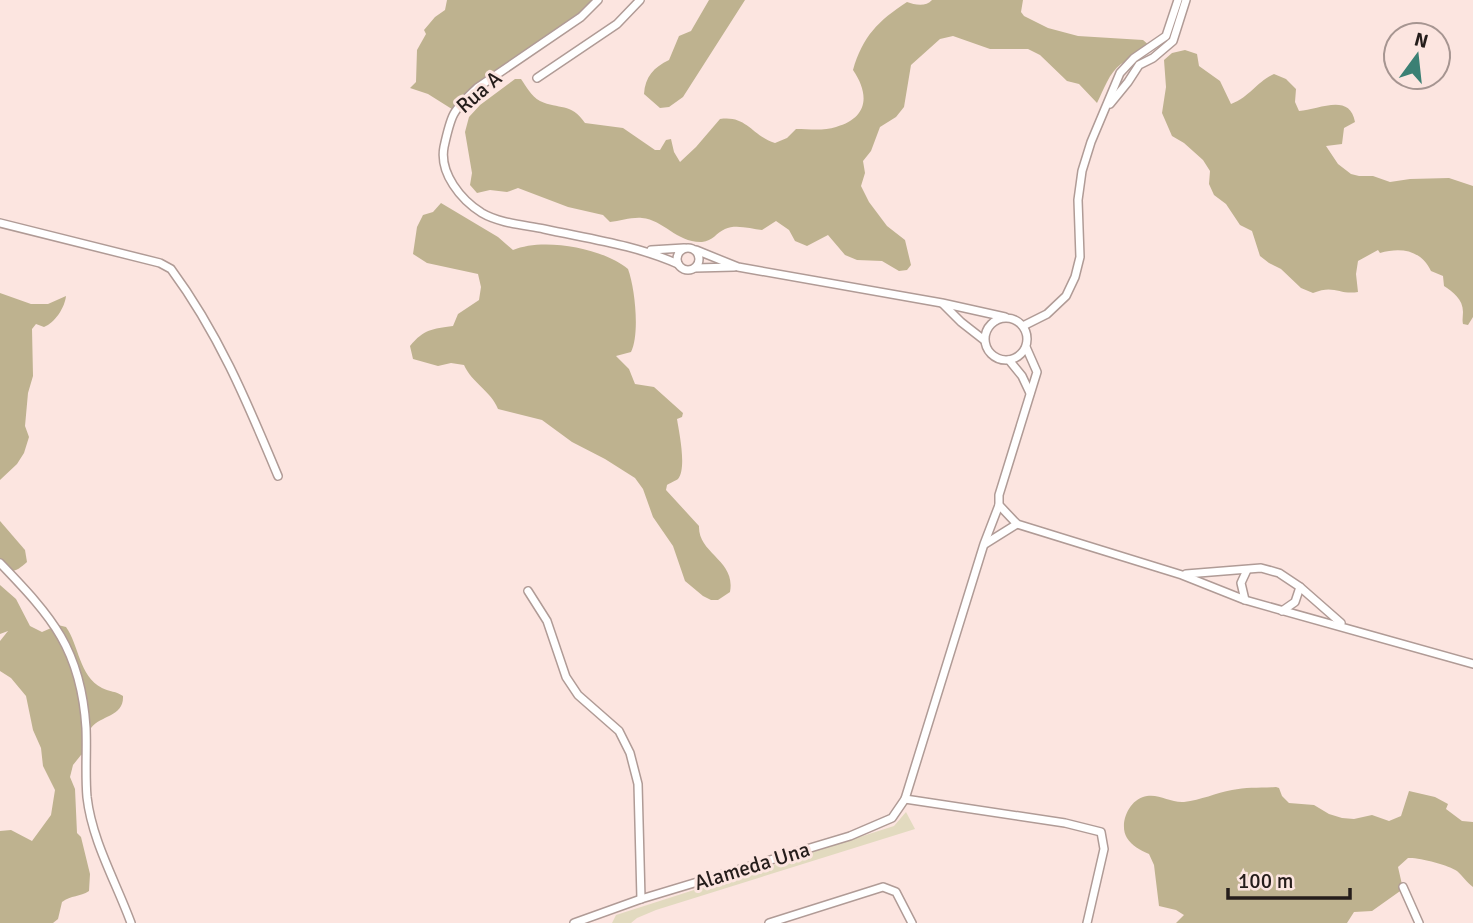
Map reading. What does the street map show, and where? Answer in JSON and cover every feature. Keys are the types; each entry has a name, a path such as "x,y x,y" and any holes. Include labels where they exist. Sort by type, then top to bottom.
{"street":[{"name":"Rua A","path":"598,0 581,17 477,88 451,116 443,153 447,176 463,198 483,214 647,250 687,270 738,267 942,303 1005,317"},
{"path":"537,78 617,24 640,0"},
{"path":"1023,326 1047,314 1066,296 1080,257 1077,200 1082,171 1112,89 1120,73 1133,58 1166,36 1178,0"},
{"path":"1107,107 1139,65 1153,58 1172,41 1178,32 1186,0"},
{"path":"0,223 160,263 171,270 213,334 238,380 278,476"},
{"path":"678,264 677,256 684,248"},
{"name":"Rua A","path":"647,250 696,250 738,267"},
{"path":"695,268 699,261 696,250"},
{"path":"942,303 961,323 984,340 989,353 995,357 1009,360 1016,358 1026,347"},
{"path":"984,340 988,327 999,318 1018,321 1027,333 1026,347 1037,372 999,495 999,505 984,544 905,799 1065,823 1101,832 1104,849 1087,923"},
{"path":"1009,360 1031,393"},
{"path":"999,505 1017,524 1182,575 1245,600 1473,664"},
{"path":"984,544 1017,524"},
{"path":"0,563 38,602 63,639 78,671 86,726 88,799 98,841 131,923"},
{"path":"1182,575 1261,568 1279,573 1300,587 1344,626"},
{"path":"1245,600 1241,583 1247,570"},
{"path":"1282,611 1295,602 1300,587"},
{"path":"528,591 547,621 566,677 578,695 619,731 631,753 638,784 641,899"},
{"name":"Alameda Una","path":"574,923 589,920 641,899 850,836 892,818 905,799"},
{"path":"769,923 883,887 896,892 912,923"},
{"path":"1403,887 1419,923"}],"shaded area":[{"path":"447,0 598,0 523,61 490,76 455,111 428,94 410,88 416,82 417,50 426,34 424,30 445,10"},
{"path":"709,0 745,0 683,97 669,107 660,108 644,94 648,78 655,69 669,60 679,36 691,31"},
{"path":"932,0 1023,0 1021,12 1024,16 1048,28 1078,36 1143,40 1150,46 1113,72 1097,103 1079,84 1067,81 1040,55 1028,49 990,49 953,36 940,39 911,65 904,107 896,117 880,127 871,151 863,161 865,173 861,186 887,226 905,240 911,265 907,270 899,271 882,261 857,260 845,255 828,235 807,246 795,241 789,230 776,221 762,230 729,228 709,240 693,241 650,220 634,218 610,222 603,215 568,207 518,188 507,192 490,190 477,193 470,185 472,173 465,132 469,117 480,105 515,79 521,79 531,94 540,101 570,109 585,123 623,128 655,150 660,150 666,140 671,139 680,162 720,119 737,120 775,143 787,138 796,129 827,129 847,123 855,118 863,104 862,88 853,70 873,30 907,2 917,5"},
{"path":"1185,50 1197,54 1199,66 1220,81 1231,104 1274,74 1286,79 1296,89 1295,102 1299,111 1332,105 1347,107 1355,122 1344,128 1342,144 1326,146 1338,164 1351,174 1373,176 1390,182 1449,178 1473,186 1473,317 1468,325 1463,324 1461,303 1454,293 1444,286 1443,276 1431,271 1422,258 1410,252 1395,250 1380,253 1378,250 1358,261 1358,292 1351,293 1326,289 1313,293 1301,288 1281,269 1260,256 1252,231 1240,225 1226,204 1214,195 1209,184 1210,171 1203,160 1172,136 1162,113 1166,87 1164,60 1172,53"},
{"path":"441,203 498,237 513,250 540,245 572,247 604,255 628,269 633,287 636,323 634,344 631,352 616,356 629,369 635,384 654,387 683,413 682,417 677,419 682,450 681,474 667,485 666,490 699,526 704,544 723,564 728,572 730,592 718,600 711,600 685,581 673,546 653,517 643,489 635,478 572,442 542,420 498,409 464,365 451,363 438,366 413,359 410,346 420,336 434,329 453,326 458,314 479,300 481,287 478,274 427,263 413,254 417,227 423,215 433,212"},
{"path":"0,293 31,304 48,304 66,296 61,310 52,322 44,327 36,324 32,329 33,376 28,393 25,426 29,437 17,464 0,480"},
{"path":"0,521 25,550 27,562 15,570 0,569"},
{"path":"0,585 16,599 30,626 42,632 58,625 66,627 88,676 102,688 123,696 120,708 90,730 82,744 86,753 73,765 70,777 75,789 77,833 81,837 90,874 89,891 62,902 58,919 53,923 0,923 0,831 11,830 32,841 51,815 55,790 43,766 41,748 33,730 26,696 11,678 0,671 0,641 8,631 0,634"},
{"path":"1276,787 1289,803 1314,805 1329,814 1354,819 1372,815 1389,821 1401,816 1409,791 1435,797 1448,804 1446,809 1462,821 1473,822 1473,887 1453,869 1426,860 1408,858 1398,867 1403,889 1372,911 1354,912 1347,923 1176,923 1184,915 1159,906 1154,865 1149,854 1127,838 1124,825 1131,806 1135,801 1147,796 1184,802 1237,789"},
{"path":"906,812 915,829 656,910 631,923 612,923 616,915 894,826"}]}
